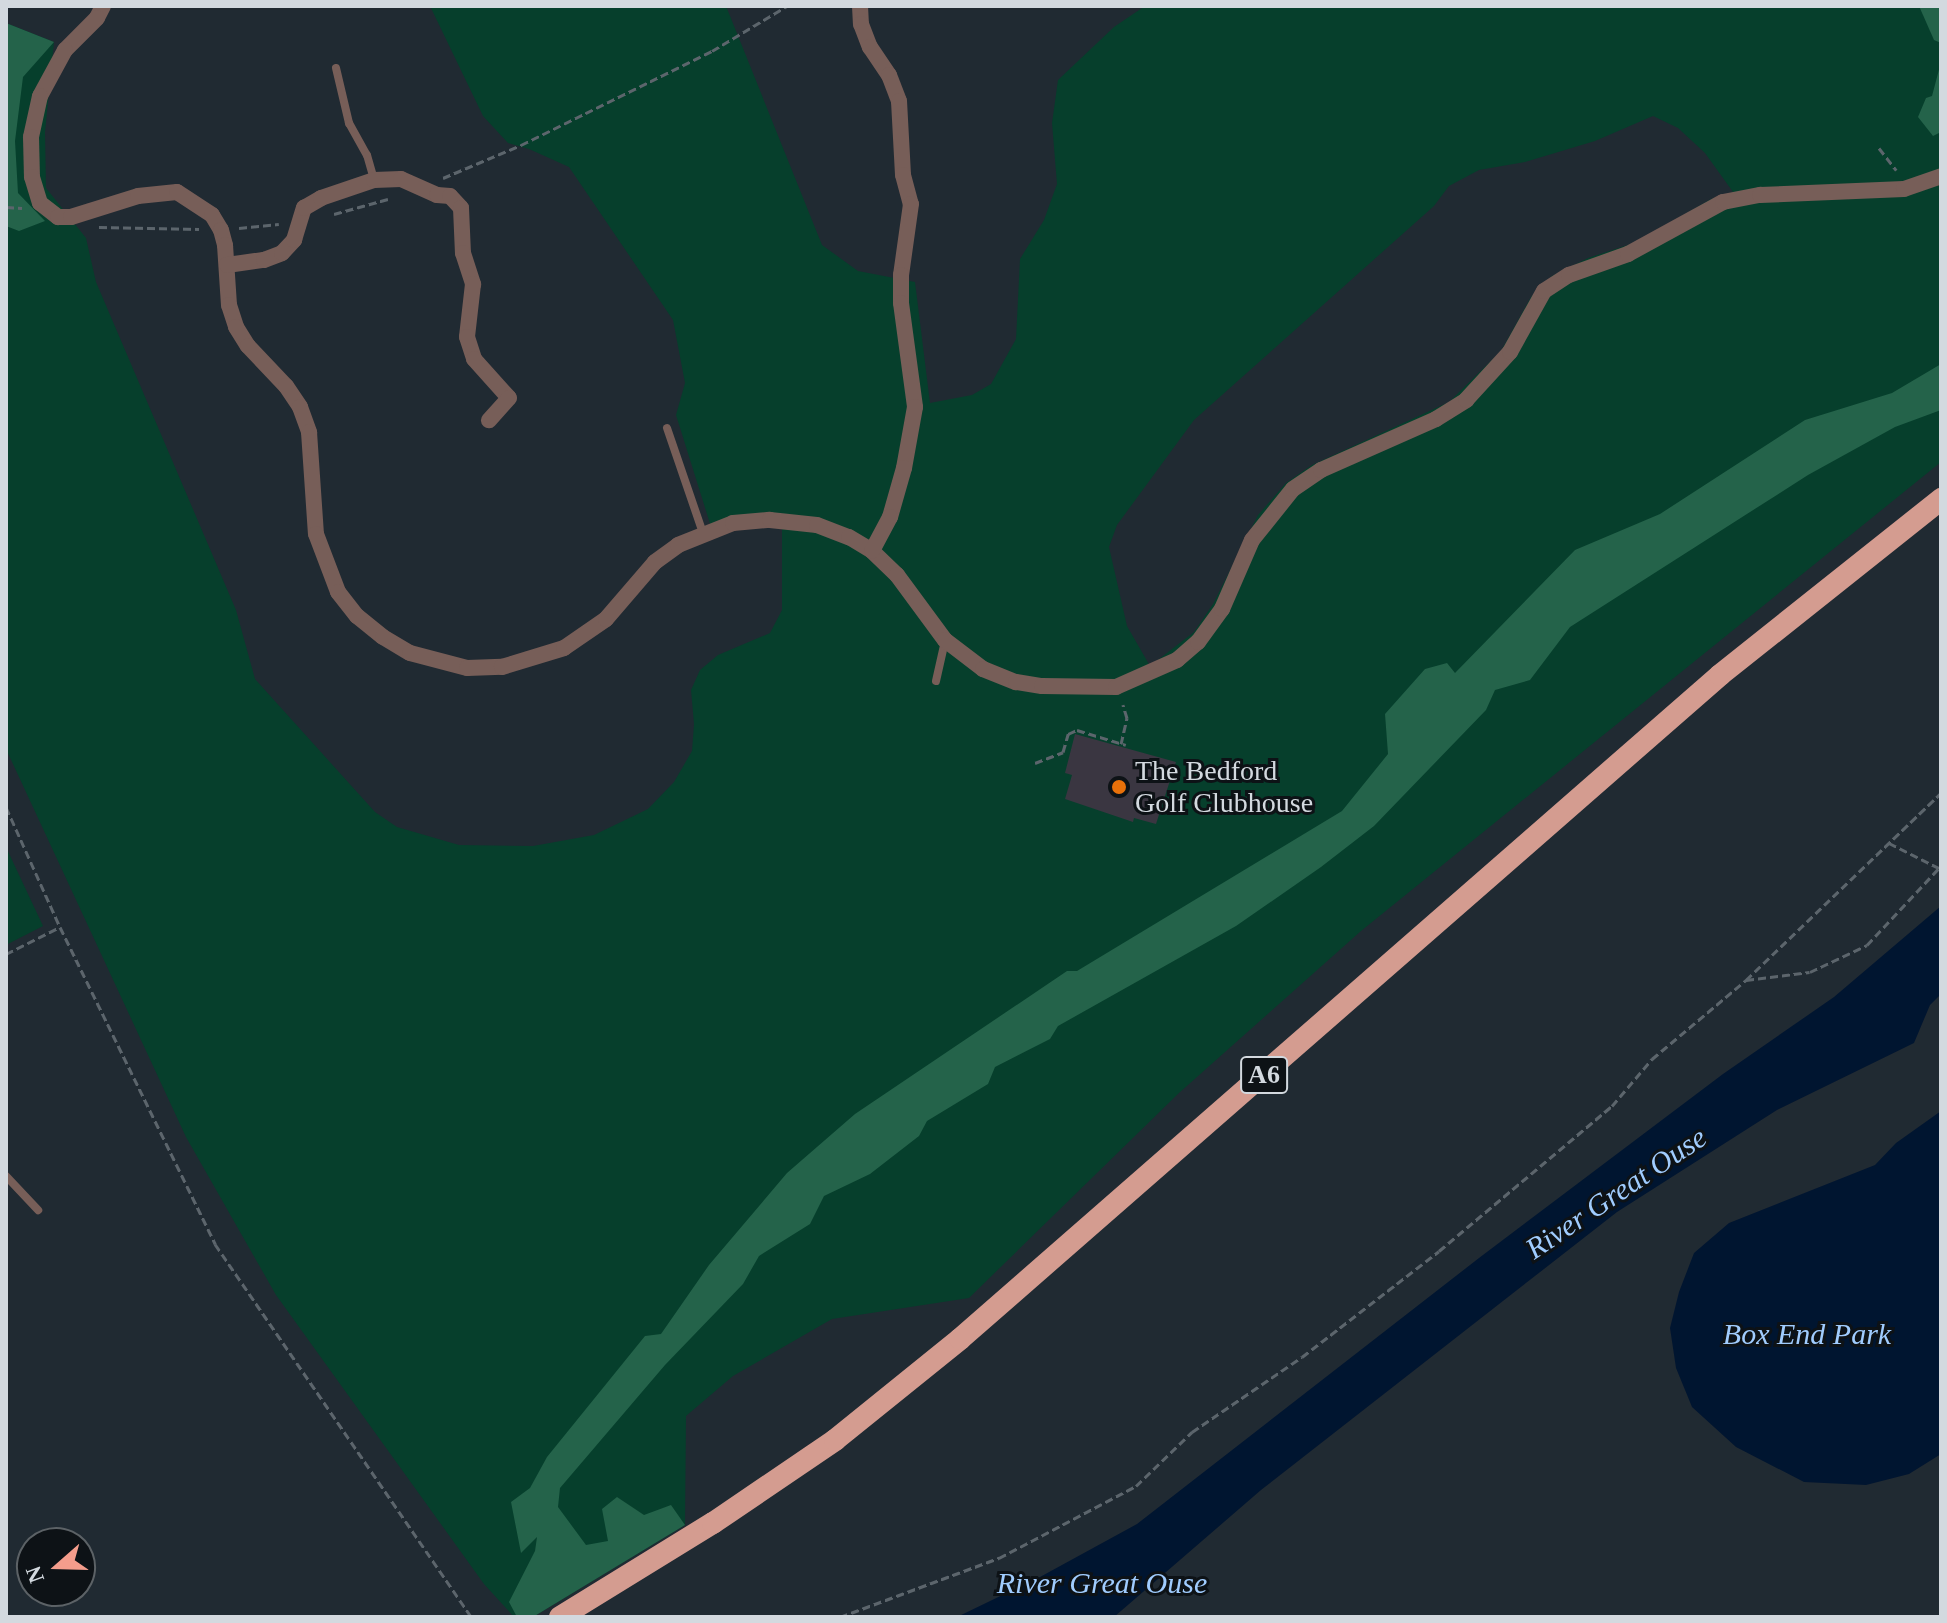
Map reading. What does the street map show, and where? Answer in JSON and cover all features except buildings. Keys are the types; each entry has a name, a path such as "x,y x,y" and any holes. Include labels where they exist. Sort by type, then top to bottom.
{"highway":[{"name":"A6","path":"560,1617 713,1523 835,1440 949,1348 1720,675 1941,499"}],"street":[{"path":"103,6 97,18 59,60 40,96 31,137 32,177 40,203 58,217 71,217 157,191 177,192 212,215 221,230 229,305 236,327 248,346 286,386 300,407 309,432 316,534 333,582 357,616 410,653 467,668 502,667 564,648 606,619 655,562 703,533 733,523 770,520 817,525 849,537 872,551 897,575 945,640 983,669 1016,682 1085,688 1116,687 1177,660 1198,642 1222,609 1252,540 1293,489 1321,470 1436,419 1466,400 1510,352 1544,291 1569,275 1628,254 1723,202 1760,195 1904,189 1941,176"},
{"path":"860,6 861,24 870,47 889,75 899,101 903,175 911,204 901,275 901,303 915,407 904,468 890,517 872,551"},
{"path":"227,265 264,260 282,253 294,240 304,208 321,198 374,180 401,179 419,188 450,196 461,208 463,253 473,284 467,337 474,359 509,398 489,420"}],"lane":[{"path":"336,68 349,123 367,155 374,180"},
{"path":"667,428 703,533"},
{"path":"936,681 945,640"},
{"path":"6,1176 38,1210"}],"path":[{"path":"88,227 221,230 298,222 362,207 419,188 521,145 699,58 787,6"},
{"path":"1035,763 1063,752 1068,734 1077,730 1124,744 1127,718 1116,687"},
{"path":"840,1617 999,1558 1136,1486 1192,1432 1302,1357 1451,1241 1612,1106 1652,1059 1746,980 1941,793"},
{"path":"6,807 60,927 215,1244 471,1617"},
{"path":"1746,980 1810,972 1867,945 1940,867 1889,843"},
{"path":"6,954 60,927"}],"green space":[{"path":"430,6 726,6 822,245 858,271 915,282 930,403 972,395 991,384 1016,339 1020,259 1044,220 1057,184 1052,123 1058,80 1114,27 1145,6 1941,6 1941,462 1361,931 1179,1093 969,1298 832,1319 733,1376 686,1416 685,1525 533,1617 514,1617 484,1584 276,1295 186,1137 6,749 6,23 54,42 45,132 46,188 86,238 96,282 236,610 255,679 375,812 397,827 459,845 533,846 594,835 648,809 674,782 692,751 694,724 691,690 700,670 718,655 770,633 782,610 782,521 712,530 676,415 685,383 673,320 569,167 508,143 483,116","holes":["1653,116 1678,128 1705,153 1733,192 1711,199 1637,242 1588,258 1552,276 1531,297 1501,351 1449,402 1312,465 1286,483 1258,515 1213,604 1194,632 1150,666 1127,626 1109,547 1117,525 1194,420 1434,206 1449,186 1479,170 1525,162 1595,141"]},
{"path":"1919,6 1941,6 1941,43 1934,40"},
{"path":"6,23 54,42 23,77 15,141 18,193 45,221 19,231 6,226"},
{"path":"1941,62 1941,132 1933,136 1918,117 1926,98 1932,96"},
{"path":"1941,364 1941,410 1895,427 1808,475 1570,627 1530,680 1495,690 1486,710 1374,826 1321,867 1236,926 1058,1026 1050,1039 995,1067 988,1084 927,1121 919,1136 870,1174 824,1196 810,1224 759,1256 743,1284 665,1365 560,1488 558,1507 586,1545 608,1541 602,1509 617,1497 644,1515 671,1505 685,1525 533,1617 517,1617 509,1602 535,1551 537,1537 521,1553 511,1502 530,1488 547,1457 645,1336 661,1334 709,1265 787,1173 855,1114 1067,971 1077,971 1342,811 1388,754 1385,714 1425,669 1447,663 1455,673 1575,550 1660,514 1805,420 1892,393"},
{"path":"6,847 43,926 6,945"}],"water":[{"name":"River Great Ouse","path":"1941,906 1941,994 1930,1005 1914,1043 1777,1110 1617,1212 1261,1490 1114,1617 957,1617 1040,1577 1137,1524 1479,1258 1723,1074 1834,997"},
{"name":"Box End Park","path":"1941,1111 1941,1454 1909,1474 1866,1485 1804,1482 1736,1447 1692,1407 1676,1368 1670,1328 1679,1292 1694,1253 1729,1223 1875,1165 1896,1143"}],"place":[{"name":"The Bedford Golf Clubhouse","path":"1119,787"}]}
